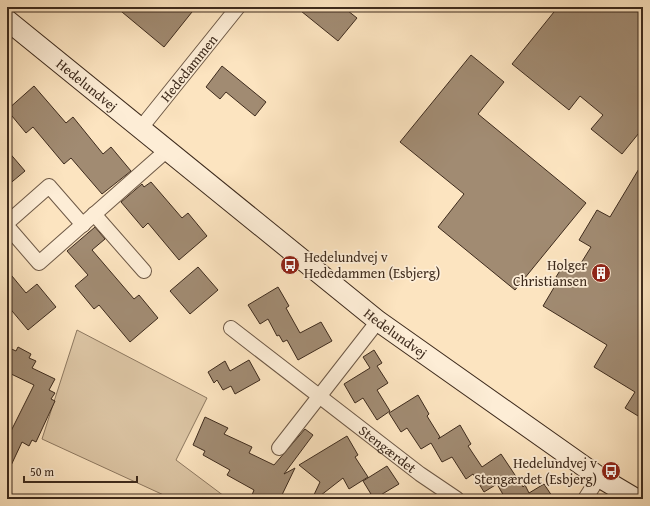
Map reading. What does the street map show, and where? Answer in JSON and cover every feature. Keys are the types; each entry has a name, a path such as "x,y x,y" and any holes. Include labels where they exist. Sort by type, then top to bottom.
{"street":[{"name":"Hededammen","path":"140,129 238,7"},
{"name":"Hedelundvej","path":"7,20 166,151 378,321 599,477 636,499"},
{"path":"83,225 49,186 7,224 39,262 83,225 166,151"},
{"path":"94,214 144,271"},
{"path":"279,448 378,321"},
{"name":"Stengærdet","path":"232,328 420,474 457,499"},
{"path":"585,499 599,477"}],"shaded area":[{"path":"77,330 207,398 176,460 228,499 167,499 168,497 42,439"}],"building":[{"path":"116,7 196,7 164,47"},
{"path":"296,7 343,7 357,18 338,41"},
{"path":"558,7 643,7 643,128 622,154 591,129 603,115 580,96 569,110 512,64"},
{"path":"471,55 504,82 478,114 586,203 515,290 438,227 464,194 400,142"},
{"path":"222,66 266,102 255,116 226,92 220,99 206,87"},
{"path":"34,86 66,123 73,117 103,154 111,147 131,171 102,194 71,158 64,164 33,127 26,133 7,110"},
{"path":"7,150 25,171 7,186"},
{"name":"Holger Christiansen","path":"643,162 643,419 625,408 635,392 594,367 607,345 543,306 559,279 556,277 566,261 578,268 591,247 579,240 597,210 610,217"},
{"path":"151,182 182,218 188,213 207,236 179,260 148,223 143,228 121,202 142,184 144,187"},
{"path":"95,227 105,239 92,250 134,299 139,295 158,318 130,342 99,305 94,309 75,286 88,275 67,251"},
{"path":"198,267 218,290 190,314 170,291"},
{"path":"7,270 26,293 37,284 56,307 28,330 7,305"},
{"path":"278,287 289,306 286,308 300,333 321,322 332,341 298,360 287,340 283,342 279,335 277,336 268,319 260,324 248,305"},
{"path":"7,347 16,351 18,347 31,354 29,358 36,361 32,368 55,379 49,390 55,393 51,399 55,401 36,442 32,440 29,446 22,442 7,474 7,439 34,385 7,372"},
{"path":"374,350 382,363 377,366 388,383 377,390 390,411 377,420 363,398 355,403 344,384 370,368 363,357"},
{"path":"249,360 260,380 235,394 231,386 223,390 217,380 214,383 208,372 225,361 230,371"},
{"path":"418,395 429,414 427,416 440,437 438,439 460,425 471,444 468,446 482,467 501,454 523,487 525,485 529,493 544,484 554,499 503,499 505,498 497,484 484,492 473,474 466,479 452,457 442,462 431,443 421,449 407,428 401,432 389,413"},
{"path":"205,417 228,428 224,434 252,447 249,453 274,465 305,429 313,435 284,474 295,468 280,499 253,499 255,496 252,495 254,490 227,475 230,470 203,455 205,451 193,445"},
{"path":"347,436 358,455 355,457 368,477 349,489 343,478 316,499 312,499 320,482 299,465"},
{"path":"387,466 399,484 374,499 363,481"}],"place":[{"name":"Hedelundvej v Hededammen (Esbjerg)","path":"290,265"},
{"name":"Holger Christiansen","path":"601,273"},
{"name":"Hedelundvej v Stengærdet (Esbjerg)","path":"611,471"}]}
